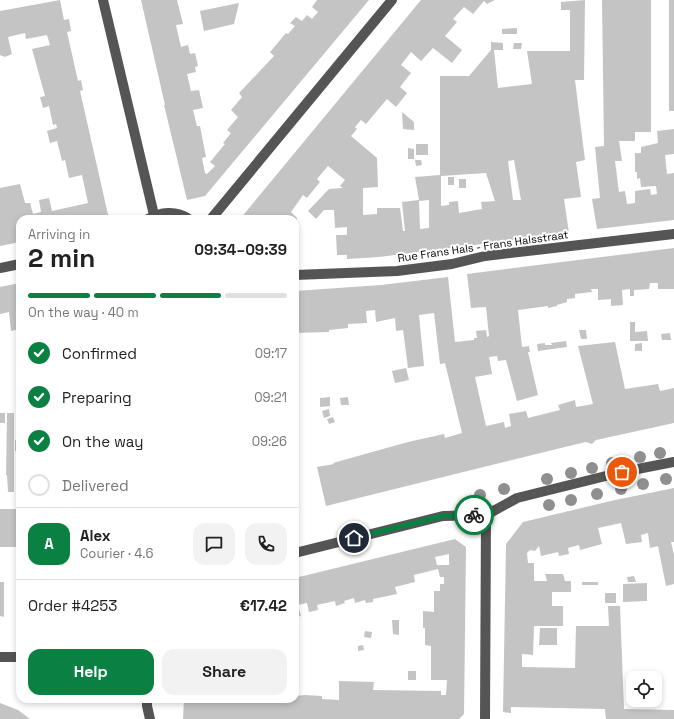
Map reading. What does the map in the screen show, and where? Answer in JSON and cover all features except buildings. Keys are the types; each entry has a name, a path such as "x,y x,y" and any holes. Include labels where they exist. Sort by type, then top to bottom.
{"street":[{"path":"103,0 151,215"},
{"path":"214,215 392,0"},
{"path":"158,215 175,213 180,215"},
{"name":"Rue Frans Hals - Frans Halsstraat","path":"299,275 397,271 452,264 485,256 674,234"},
{"path":"0,268 16,265"},
{"path":"299,552 443,516 486,515 517,498 622,472 674,462"},
{"path":"485,719 486,515"},
{"path":"0,657 16,657"},
{"path":"148,703 150,719"}],"way so far":[{"path":"474,515 486,515 517,498 622,472"}],"route":[{"path":"354,538 443,516 474,515"}]}
